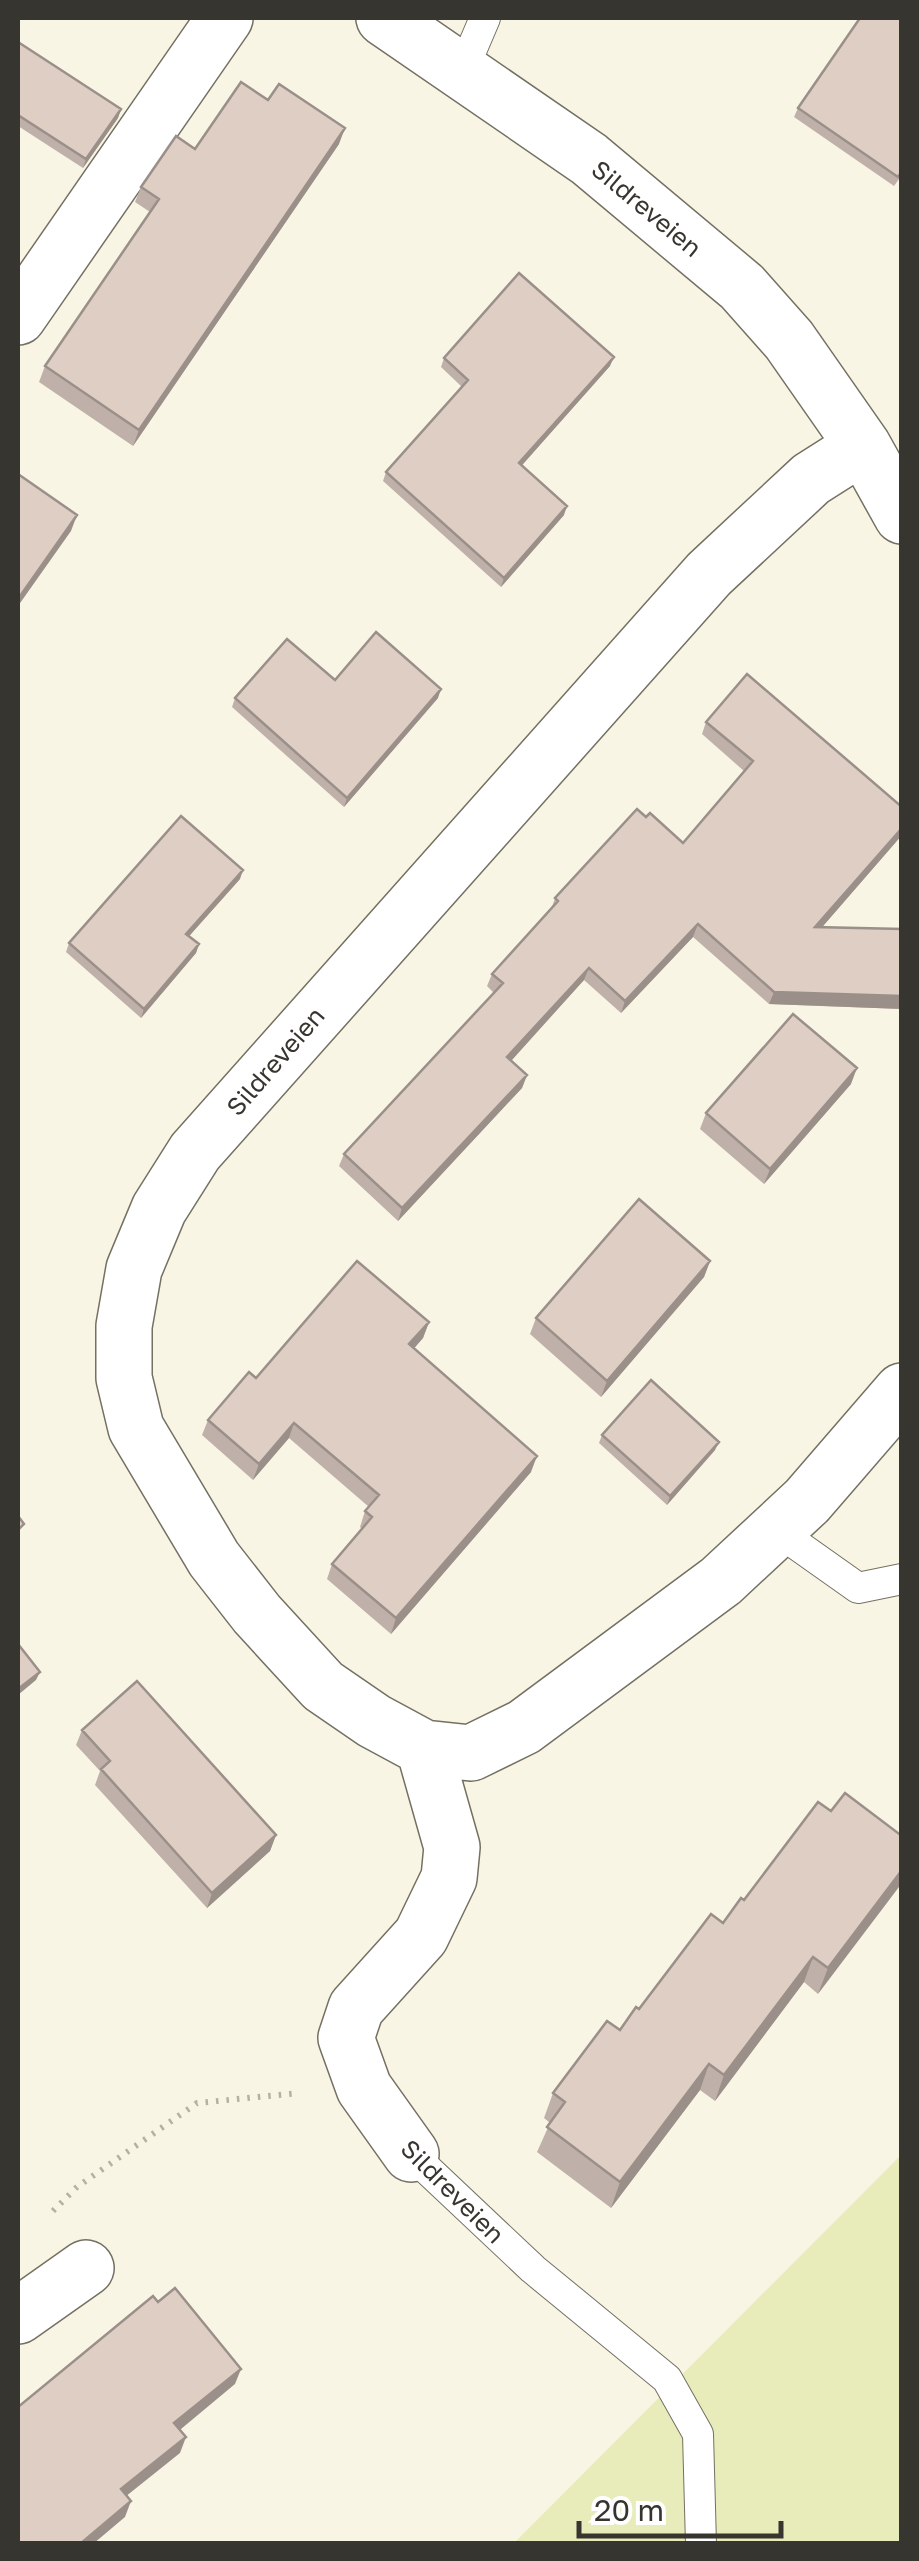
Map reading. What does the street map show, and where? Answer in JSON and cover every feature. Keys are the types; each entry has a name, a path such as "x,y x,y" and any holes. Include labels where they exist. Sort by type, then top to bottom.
{"street":[{"path":"18,316 225,18"},
{"name":"Sildreveien","path":"384,18 589,159 742,287 790,340 863,446 902,516"},
{"name":"Sildreveien","path":"863,446 811,479 709,574 195,1152 158,1209 134,1269 124,1326 124,1378 136,1428 214,1559 257,1614 323,1686 374,1721 424,1748 471,1753 524,1727 720,1581 808,1501 902,1391"},
{"name":"Sildreveien","path":"410,2154 364,2088 346,2038 356,2008 421,1936 449,1878 452,1848 424,1748"},
{"path":"18,2316 86,2268"}],"lane":[{"path":"462,72 485,18"},
{"path":"776,1530 858,1588 902,1579"},
{"name":"Sildreveien","path":"410,2154 533,2269 667,2379 698,2434 701,2544"}],"path":[{"path":"41,2223 77,2187 197,2102 364,2088"}],"green space":[{"path":"901,2155 901,2543 514,2543"}],"building":[{"path":"860,18 902,18 902,171 898,177 798,108"},
{"path":"18,42 121,109 86,159 18,115"},
{"path":"241,82 268,100 279,84 345,128 139,430 45,366 159,199 141,187 176,136 195,149"},
{"path":"519,273 614,357 519,463 567,506 504,578 386,472 468,380 444,358"},
{"path":"18,474 77,515 18,599"},
{"path":"376,632 441,689 347,798 235,698 287,639 335,680"},
{"path":"747,674 902,807 902,828 815,927 902,929 902,996 774,992 698,924 625,1001 589,968 507,1057 527,1075 402,1208 344,1154 503,983 492,974 637,809 646,817 650,813 683,843 753,761 706,722"},
{"path":"181,816 243,870 186,934 199,944 144,1009 69,943"},
{"path":"793,1014 857,1068 770,1169 706,1113"},
{"path":"639,1199 710,1261 607,1381 536,1318"},
{"path":"357,1261 429,1322 409,1344 537,1456 396,1618 332,1564 372,1517 365,1511 379,1495 294,1423 259,1464 208,1420 249,1372 256,1378"},
{"path":"651,1380 719,1442 670,1496 602,1435"},
{"path":"18,1644 40,1672 18,1689"},
{"path":"137,1681 276,1835 212,1893 101,1769 110,1761 82,1730"},
{"path":"845,1793 902,1836 902,1870 828,1968 813,1957 724,2075 709,2064 620,2182 547,2127 565,2102 553,2093 607,2021 620,2030 636,2007 639,2009 711,1914 723,1923 741,1898 744,1900 818,1802 831,1811"},
{"path":"175,2288 241,2369 174,2423 186,2437 121,2489 131,2501 80,2544 18,2544 18,2407 153,2296 158,2302"}]}
